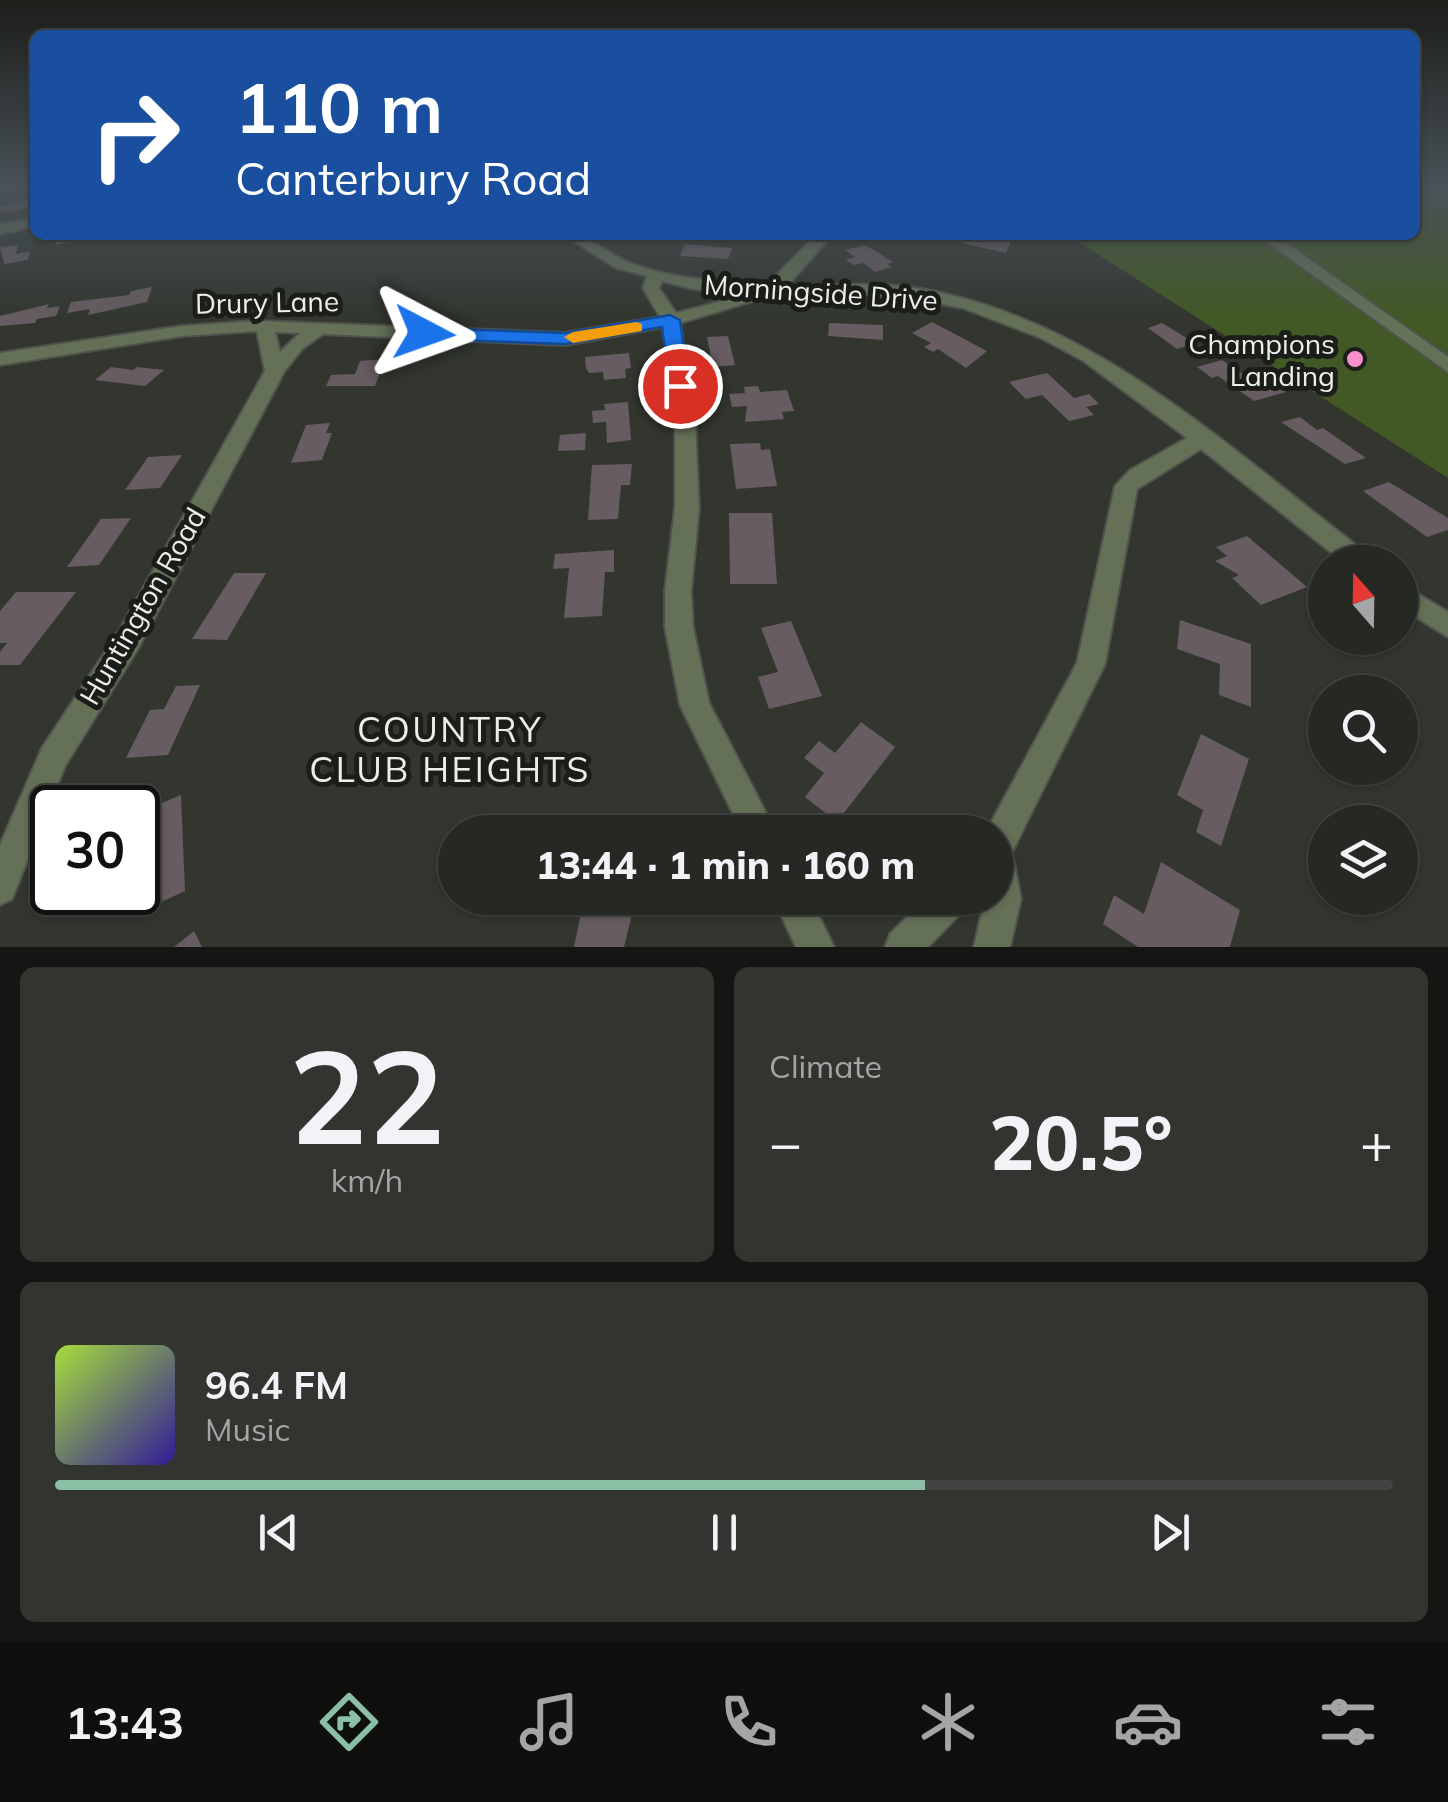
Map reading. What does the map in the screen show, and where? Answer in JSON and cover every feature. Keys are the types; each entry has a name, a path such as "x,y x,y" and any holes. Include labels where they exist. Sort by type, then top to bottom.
{"street":[{"name":"Morningside Drive","path":"581,240 622,264 694,284 770,290 899,292 967,304 1047,334 1135,387 1199,441 1337,545"},
{"path":"770,290 819,240"},
{"path":"1271,240 1448,366"},
{"path":"655,276 652,295 670,320 685,418 686,508 678,626 694,704 750,815"},
{"name":"Drury Lane","path":"0,359 182,331 265,326 565,339 726,308 770,290"},
{"path":"265,326 275,370"},
{"name":"Huntington Road","path":"0,887 53,758 129,639 275,370 295,345 322,326"},
{"path":"1013,816 1090,664 1126,486 1138,475 1199,441"},
{"path":"1418,605 1448,626"},
{"path":"800,915 816,947"},
{"path":"904,947 934,915"},
{"path":"992,947 1003,915"}],"green space":[{"name":"Champions Landing","path":"1420,232 1448,232 1448,478 1077,241 1420,240"}],"building":[{"path":"57,240 84,240 55,245"},
{"path":"964,240 1011,241 1006,253 962,243"},
{"path":"685,244 732,248 728,259 680,256"},
{"path":"18,245 16,254 30,251 28,260 4,264 0,247"},
{"path":"866,245 893,262 887,264 892,267 875,272 864,263 853,265 846,260 855,257 845,250"},
{"path":"152,287 147,302 88,315 90,309 67,313 71,302 129,295 131,291"},
{"path":"49,304 47,308 60,306 56,316 37,319 35,323 0,326 0,316"},
{"path":"932,322 987,351 966,368 938,349 933,352 924,347 931,343 912,333"},
{"path":"829,323 883,325 883,340 828,336"},
{"path":"1162,323 1195,343 1177,349 1148,328"},
{"path":"728,336 735,365 713,367 707,337"},
{"path":"629,353 631,368 625,369 626,378 604,380 603,372 589,373 586,368 585,357"},
{"path":"385,359 375,386 326,386 331,375 355,374 360,361"},
{"path":"1222,360 1255,382 1267,379 1286,392 1254,401 1218,376 1212,378 1197,367"},
{"path":"111,367 164,370 145,386 95,380"},
{"path":"1047,373 1074,398 1089,394 1099,404 1086,407 1094,415 1069,421 1042,395 1026,399 1009,382"},
{"path":"758,386 760,392 787,390 794,411 782,412 784,419 745,422 747,406 732,407 729,394 745,393 744,387"},
{"path":"628,402 631,440 607,443 606,422 593,423 592,411 605,410 604,404"},
{"path":"1300,417 1366,458 1345,464 1281,422"},
{"path":"330,423 326,433 332,433 322,460 291,463 306,425"},
{"path":"586,433 585,450 558,451 560,435"},
{"path":"760,443 761,450 770,449 777,486 736,489 730,444"},
{"path":"182,455 160,488 125,490 148,457"},
{"path":"632,464 630,485 621,485 618,519 588,520 592,465"},
{"path":"1389,482 1448,518 1448,530 1427,537 1363,491"},
{"path":"729,513 772,513 777,584 730,584"},
{"path":"131,518 99,565 67,567 101,519"},
{"path":"1247,536 1307,587 1261,605 1232,578 1239,575 1215,561 1227,556 1216,547"},
{"path":"614,550 614,572 605,572 602,616 564,618 569,568 553,569 555,554"},
{"path":"234,573 266,573 227,640 192,639"},
{"path":"16,592 76,592 20,665 0,665 0,652 7,643 0,643 0,611"},
{"path":"1180,620 1251,644 1251,707 1219,695 1220,664 1177,649"},
{"path":"791,621 822,696 769,709 758,677 778,672 761,628"},
{"path":"200,685 168,755 126,758 150,710 164,709 176,686"},
{"path":"861,722 895,747 842,815 828,815 805,797 824,773 804,758 819,741 835,753"},
{"path":"1201,734 1249,759 1221,846 1196,832 1203,810 1177,795"},
{"path":"181,795 185,891 160,903 160,804"},
{"path":"1161,862 1240,910 1230,947 1138,947 1103,924 1114,895 1144,914"},
{"path":"581,915 632,915 624,947 574,947"},
{"path":"194,931 202,947 174,947"}],"slow traffic":[{"path":"573,337 636,328"}],"place":[{"name":"Champions Landing","path":"1355,359"}],"district":[{"name":"COUNTRY CLUB HEIGHTS","path":"450,749"}],"route":[{"path":"424,333 565,339 670,320 680,386"}]}
